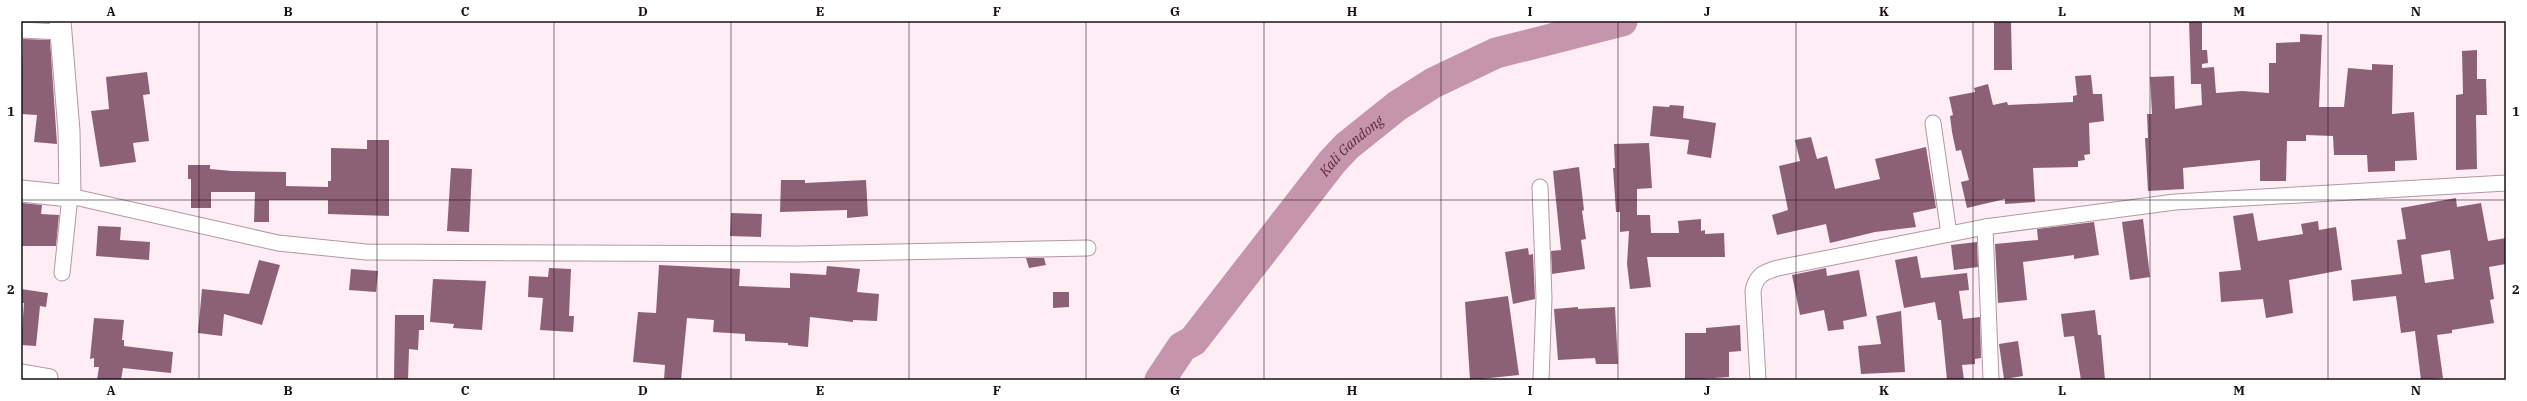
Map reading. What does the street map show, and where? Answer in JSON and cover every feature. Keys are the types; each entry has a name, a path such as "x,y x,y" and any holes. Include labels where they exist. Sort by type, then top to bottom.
{"street":[{"path":"21,30 60,26 69,131 70,196 62,273"},
{"path":"1933,123 1949,234"},
{"path":"1758,380 1753,291 1755,282 1762,272 1985,227 2175,202 2506,183"},
{"path":"1540,187 1544,298 1541,380"},
{"path":"21,191 70,196 278,243 366,252 798,254 1088,248"},
{"path":"1985,227 1991,380"},
{"path":"21,372 50,377"}],"building":[{"path":"1994,21 2011,21 2012,70 1994,70"},
{"path":"2189,21 2202,21 2202,50 2207,50 2208,63 2202,64 2202,68 2214,67 2216,93 2242,91 2269,93 2269,63 2276,63 2276,43 2300,42 2300,34 2322,35 2319,107 2344,107 2348,68 2372,70 2372,64 2393,65 2392,114 2414,112 2417,160 2395,161 2395,171 2368,172 2367,155 2334,155 2333,136 2306,135 2306,141 2287,141 2286,181 2260,181 2260,160 2183,168 2184,189 2148,191 2145,138 2148,138 2147,114 2152,114 2150,77 2174,76 2175,109 2202,105 2201,84 2191,84"},
{"path":"23,39 50,40 57,144 34,142 37,115 21,114"},
{"path":"2477,50 2477,79 2486,79 2487,115 2476,115 2477,169 2456,170 2456,95 2463,94 2462,51"},
{"path":"147,72 150,94 143,95 149,141 133,143 136,162 100,167 91,111 109,109 106,77"},
{"path":"2091,75 2093,94 2102,94 2104,121 2089,123 2090,154 2084,155 2085,160 2078,161 2078,167 2033,168 2035,202 2005,204 2005,199 1967,208 1961,182 1969,180 1961,150 1956,151 1950,116 1953,115 1949,97 1975,92 1974,88 1988,84 1993,105 2007,102 2008,105 2073,102 2073,96 2077,95 2075,76"},
{"path":"1670,105 1684,106 1683,118 1716,123 1711,158 1687,154 1689,140 1650,136 1653,106 1669,107"},
{"path":"1811,137 1817,159 1827,156 1835,189 1880,179 1875,159 1926,147 1936,208 1913,213 1916,227 1875,232 1830,243 1826,224 1777,235 1772,215 1788,210 1779,166 1800,161 1795,140"},
{"path":"367,140 389,140 389,216 328,214 328,200 269,200 269,222 254,222 255,192 211,192 211,208 191,208 191,179 188,179 188,165 210,165 210,169 232,171 286,172 286,186 328,187 328,181 331,181 331,148 367,149"},
{"path":"1649,143 1652,188 1637,189 1637,215 1650,215 1651,233 1679,233 1678,221 1701,219 1701,231 1705,230 1705,234 1724,233 1725,257 1647,257 1651,287 1630,289 1627,264 1629,231 1620,232 1620,212 1616,212 1613,168 1615,168 1614,144"},
{"path":"1579,167 1584,210 1582,211 1586,239 1581,240 1585,269 1552,274 1551,251 1561,250 1553,171"},
{"path":"451,168 472,169 469,232 447,231"},
{"path":"781,180 805,180 805,183 866,180 868,216 847,218 847,210 780,212"},
{"path":"2456,198 2457,207 2481,203 2488,241 2506,238 2506,264 2489,267 2494,299 2490,300 2494,323 2452,330 2452,333 2437,335 2443,378 2421,380 2415,331 2401,333 2396,296 2353,301 2351,280 2402,274 2397,240 2406,239 2401,208","holes":["2450,250 2454,279 2425,283 2421,255"]},
{"path":"22,203 42,205 41,214 59,215 56,246 21,246"},
{"path":"731,213 762,214 761,237 730,236"},
{"path":"2253,213 2258,241 2303,234 2301,224 2318,221 2319,230 2336,227 2342,270 2289,280 2293,313 2266,318 2263,299 2221,302 2219,272 2241,270 2233,216"},
{"path":"2143,219 2150,277 2130,280 2122,222"},
{"path":"2094,222 2099,255 2074,259 2074,255 2023,262 2027,300 1998,303 1995,244 2038,240 2037,229"},
{"path":"98,226 121,227 120,240 150,242 149,260 96,256"},
{"path":"1977,242 1978,267 1954,270 1951,245"},
{"path":"1528,248 1529,255 1533,254 1535,299 1513,304 1505,252"},
{"path":"1917,256 1921,278 1967,273 1969,290 1959,291 1963,319 1980,317 1981,358 1975,359 1975,364 1962,365 1964,380 1947,380 1941,320 1938,320 1935,302 1904,308 1895,260"},
{"path":"1026,258 1044,258 1046,265 1029,268"},
{"path":"259,260 280,265 262,325 224,314 222,336 198,333 202,289 249,294"},
{"path":"659,265 740,269 739,286 790,288 790,273 826,275 827,266 860,269 857,292 879,294 877,321 853,320 853,322 810,317 808,347 788,345 788,343 745,341 745,334 713,332 714,320 687,318 681,380 664,380 665,365 633,362 638,312 656,313"},
{"path":"549,268 571,269 569,316 574,316 573,332 540,330 543,298 528,297 529,276 548,277"},
{"path":"1826,268 1827,276 1859,270 1867,316 1843,321 1844,329 1828,331 1824,310 1800,315 1792,275"},
{"path":"351,269 378,271 376,292 349,290"},
{"path":"433,279 486,281 482,330 453,328 454,324 430,322"},
{"path":"21,289 48,293 46,307 40,306 36,346 21,345 24,303 21,303"},
{"path":"1053,292 1069,292 1069,307 1053,308"},
{"path":"1508,296 1519,375 1470,380 1465,302"},
{"path":"1578,307 1578,309 1615,307 1618,364 1596,364 1595,358 1558,360 1554,309"},
{"path":"2095,310 2098,335 2101,335 2105,380 2081,380 2074,336 2064,337 2061,314"},
{"path":"1901,311 1905,372 1861,374 1858,346 1881,344 1876,316"},
{"path":"395,315 424,315 424,330 419,330 418,350 409,349 408,380 394,380"},
{"path":"94,318 124,320 122,340 124,340 124,346 173,352 171,373 123,368 121,380 97,380 99,367 94,367 94,358 90,359"},
{"path":"1740,325 1741,351 1729,352 1729,377 1685,380 1685,333 1706,333 1706,328"},
{"path":"2018,341 2023,376 2004,379 1999,344"}],"waterway":[{"name":"Kali Gandong","path":"1160,380 1182,347 1193,341 1332,162 1347,146 1397,106 1433,83 1496,53 1622,21"}]}
